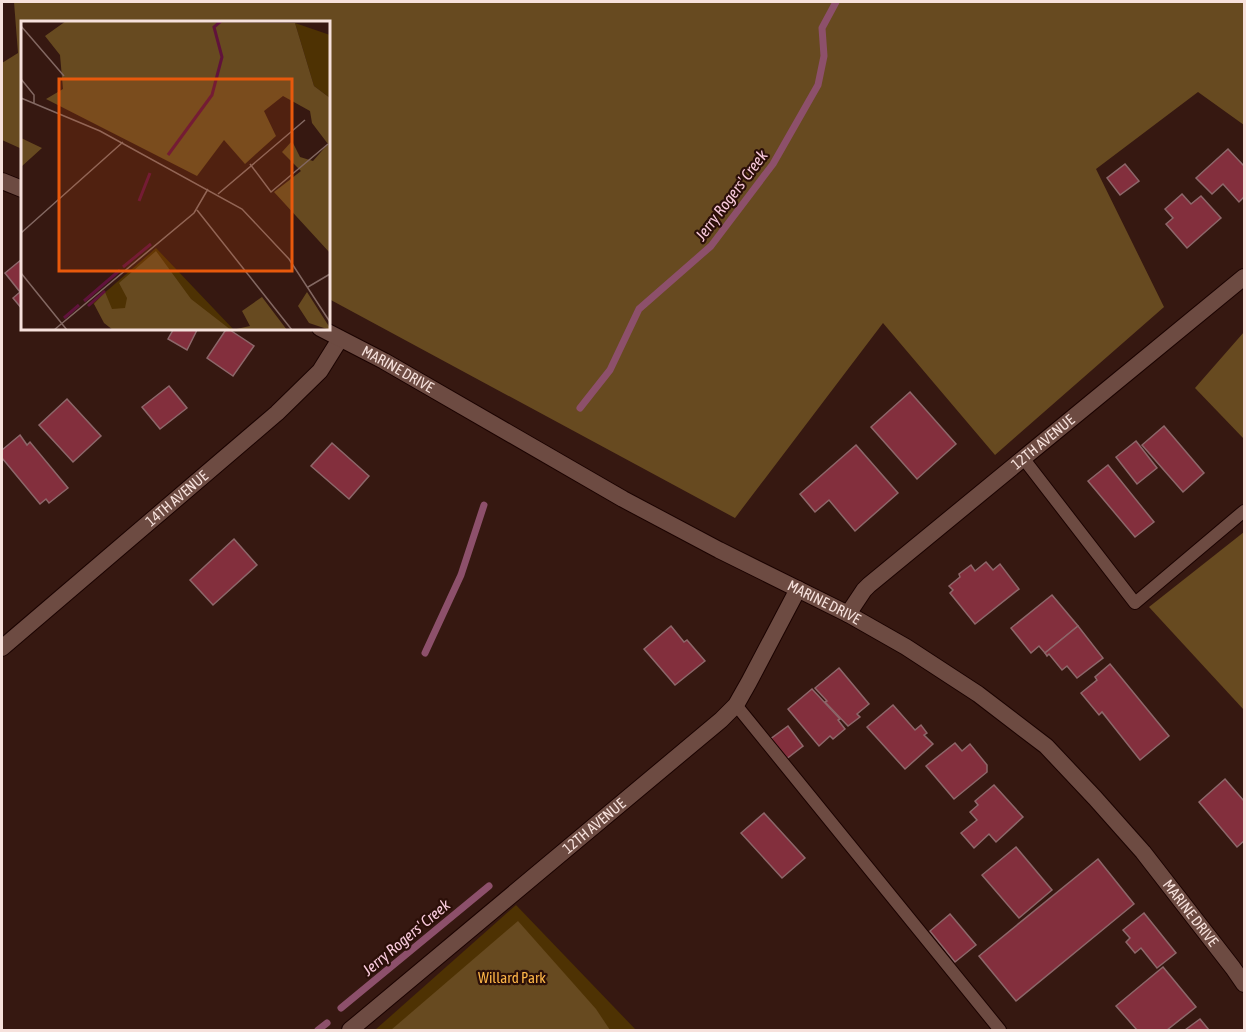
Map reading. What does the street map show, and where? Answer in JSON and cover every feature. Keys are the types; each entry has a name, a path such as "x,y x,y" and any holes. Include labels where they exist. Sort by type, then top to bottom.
{"street":[{"path":"2,181 21,189"},
{"name":"12TH AVENUE","path":"848,614 864,590 1245,277"},
{"name":"MARINE DRIVE","path":"324,330 384,361 623,499 848,614 906,647 978,694 1046,746 1143,852 1245,984"},
{"name":"14TH AVENUE","path":"2,648 277,413 320,370 340,339"},
{"name":"12TH AVENUE","path":"350,1030 721,720 736,705 798,589"}],"lane":[{"path":"1023,458 1135,603 1245,511"},
{"path":"736,705 1000,1030"}],"green space":[{"path":"14,2 1244,2 1244,125 1198,92 1096,169 1164,307 995,455 883,323 735,518 330,300 330,21 21,21 21,149 2,140 2,63 18,53"},
{"path":"1244,332 1244,439 1195,388"},
{"path":"1244,532 1244,710 1149,607"},
{"name":"Willard Park","path":"516,905 636,1030 375,1030"},
{"name":"Willard Park","path":"518,921 596,1009 610,1030 391,1030"}],"building":[{"path":"1228,149 1244,166 1244,197 1239,202 1223,184 1212,194 1196,178"},
{"path":"1125,164 1139,181 1120,195 1107,178"},
{"path":"1182,194 1191,204 1201,196 1221,218 1187,248 1166,224 1173,218 1165,209"},
{"path":"21,260 21,308 13,298 20,292 5,273"},
{"path":"173,330 197,330 187,350 168,339"},
{"path":"226,330 230,330 254,346 233,376 207,358"},
{"path":"169,386 187,408 160,429 142,407"},
{"path":"910,392 956,444 917,479 871,427"},
{"path":"67,399 101,436 73,462 39,425"},
{"path":"1164,426 1204,473 1183,492 1142,445"},
{"path":"20,435 27,445 30,442 68,488 49,503 46,499 40,504 2,458 2,450"},
{"path":"1136,441 1157,468 1137,484 1116,457"},
{"path":"332,443 369,476 349,499 311,466"},
{"path":"856,445 898,493 855,531 829,500 815,512 800,494"},
{"path":"1108,465 1154,522 1135,537 1088,481"},
{"path":"234,539 257,565 213,605 190,580"},
{"path":"986,562 993,570 1000,564 1019,589 975,624 950,593 953,590 949,586 971,565 975,571"},
{"path":"1052,595 1078,626 1045,653 1039,646 1031,653 1011,628"},
{"path":"671,626 684,642 687,640 705,661 675,685 644,649"},
{"path":"1078,626 1103,658 1077,678 1067,666 1062,670 1049,654 1047,656 1045,653"},
{"path":"1110,664 1169,736 1140,760 1102,712 1099,715 1081,693 1097,680 1095,677"},
{"path":"839,668 869,704 857,714 860,717 848,726 815,688"},
{"path":"812,689 840,719 838,720 845,729 833,739 830,736 819,746 788,709"},
{"path":"893,705 915,730 921,725 927,733 924,735 933,744 905,769 867,727"},
{"path":"788,726 803,746 785,760 769,740"},
{"path":"955,743 962,751 970,744 987,765 987,772 954,799 926,766"},
{"path":"1225,779 1244,801 1244,841 1237,847 1199,802"},
{"path":"994,785 1023,817 996,842 989,834 974,848 961,833 977,820 970,812 978,805 975,801"},
{"path":"764,813 805,858 782,878 741,833"},
{"path":"1016,847 1052,890 1019,918 982,875"},
{"path":"1098,859 1134,904 1016,1001 979,956"},
{"path":"1144,913 1176,953 1157,968 1141,948 1135,953 1126,942 1130,938 1123,930"},
{"path":"950,914 976,945 955,962 930,931"},
{"path":"1163,967 1196,1007 1167,1030 1137,1030 1116,1006"},
{"path":"1200,1019 1209,1030 1185,1030"}],"waterway":[{"name":"Jerry Rogers' Creek","path":"580,408 610,370 639,309 711,246 773,164 818,85 824,56 822,28 836,2"},
{"name":"Jerry Rogers' Creek","path":"425,653 461,575 484,505"},
{"name":"Jerry Rogers' Creek","path":"341,1008 489,886"},
{"name":"Jerry Rogers' Creek","path":"318,1030 327,1023"}]}
